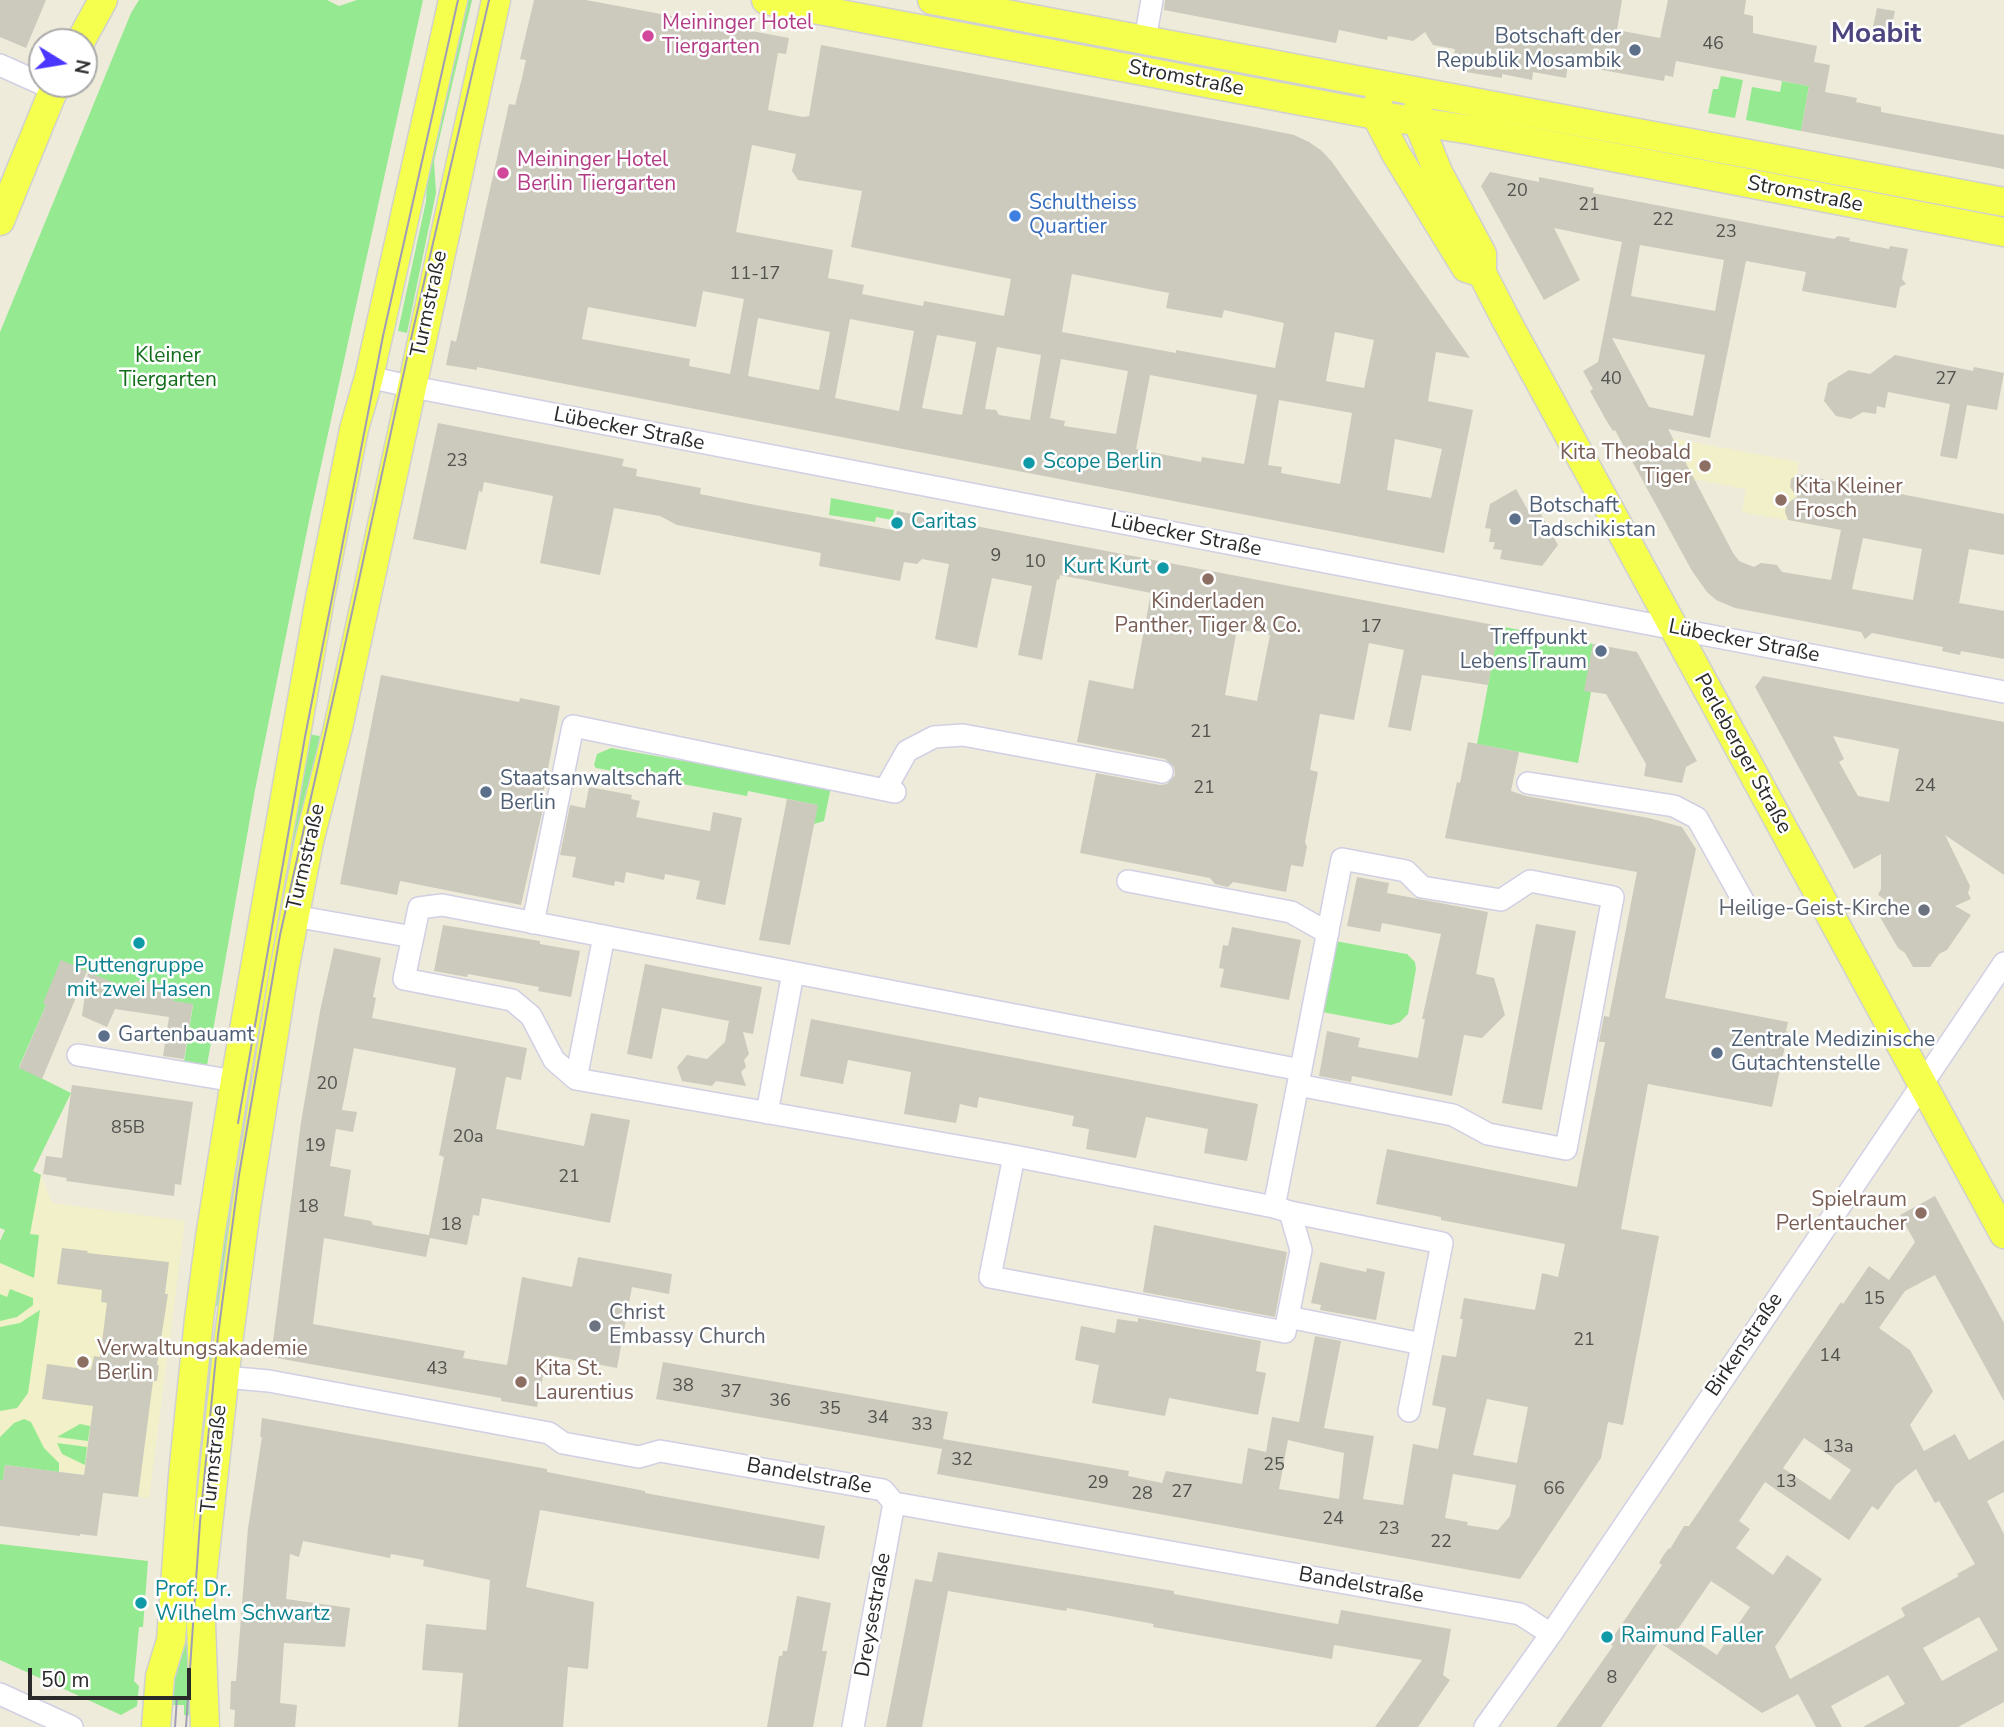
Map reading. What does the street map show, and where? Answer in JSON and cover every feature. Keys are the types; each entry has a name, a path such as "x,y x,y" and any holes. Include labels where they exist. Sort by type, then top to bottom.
{"main road":[{"path":"77,28 87,0"},
{"path":"88,28 103,0"},
{"name":"Turmstraße","path":"156,1727 160,1676 171,1640 183,1475 199,1319 235,1081 327,558 453,0"},
{"name":"Turmstraße","path":"205,1727 200,1598 224,1377 246,1209 294,916 413,387 496,0"},
{"name":"Stromstraße","path":"766,0 2004,232"},
{"name":"Stromstraße","path":"932,0 2004,202"},
{"path":"1376,115 1381,85"},
{"name":"Perleberger Straße","path":"1419,92 1418,122 1438,172 1482,254 1482,274 2004,1234"},
{"path":"0,221 46,98"},
{"name":"Perleberger Straße","path":"1376,115 1396,154 1466,268 1482,274"}],"street":[{"path":"1145,40 1152,0"},
{"path":"0,65 28,76"},
{"path":"1606,157 1611,128"},
{"name":"Lübecker Straße","path":"369,377 889,480 2004,692"},
{"path":"533,923 573,726 890,791 907,751 934,737 964,735 1162,772"},
{"path":"1528,783 1674,806 1697,818 1745,904"},
{"path":"1014,1156 990,1277 1285,1332 1301,1250 1282,1210 1299,1077 1342,859 1406,871 1422,887 1502,900 1530,881 1614,897 1566,1149 1488,1134 1453,1115 1299,1077 604,936 442,905 418,908 404,979 512,1000 531,1016 554,1060 576,1079 1014,1156 1282,1210 1441,1242 1409,1411"},
{"path":"1128,881 1291,912 1328,933"},
{"path":"294,916 413,937"},
{"path":"576,1079 604,936"},
{"name":"Birkenstraße","path":"1485,1727 1551,1634 2004,963"},
{"path":"767,1113 793,973"},
{"path":"78,1055 235,1081"},
{"path":"1288,1317 1422,1344"},
{"name":"Bandelstraße","path":"224,1377 269,1381 549,1433 563,1443 639,1457 660,1451 883,1490 894,1503 1520,1614 1551,1634"},
{"name":"Dreysestraße","path":"853,1727 894,1503"},
{"path":"0,1694 72,1727"}],"shaded area":[{"path":"1643,433 1799,462 1797,474 1821,479 1813,525 1742,512 1746,489 1693,479"},
{"name":"Verwaltungsakademie Berlin","path":"33,1172 41,1175 52,1203 185,1221 149,1498 103,1493 88,1475 6,1465 0,1480 0,1241"}],"green space":[{"name":"Kleiner Tiergarten","path":"139,0 327,0 339,6 357,0 423,0 310,516 255,790 206,1071 183,1068 193,1005 173,1001 175,986 136,981 134,992 61,961 46,1005 19,1067 71,1093 33,1171 41,1175 30,1234 39,1235 34,1278 0,1263 0,1241 5,1230 0,1228 0,332 131,13"},
{"path":"464,0 472,0 434,161 436,193 407,333 398,331 426,201 428,162"},
{"path":"1721,76 1743,80 1735,118 1708,113 1713,89 1718,89"},
{"path":"1782,81 1809,86 1801,131 1746,120 1752,87 1780,92"},
{"path":"831,498 894,510 892,520 876,517 875,522 829,515"},
{"path":"1499,626 1593,644 1585,690 1591,692 1578,763 1477,744"},
{"path":"300,733 320,736 317,748 326,750 219,1306 206,1305"},
{"path":"611,748 831,787 824,821 814,824 817,805 748,791 747,796 596,768 594,765 597,754"},
{"path":"1335,941 1407,954 1415,962 1408,1014 1400,1022 1391,1025 1322,1012"},
{"path":"10,1289 33,1298 33,1305 17,1317 0,1321 0,1294 7,1297"},
{"path":"40,1310 28,1393 17,1408 0,1411 0,1327 20,1323"},
{"path":"209,1347 222,1348 200,1716 184,1715 184,1705 173,1705 175,1679 172,1678"},
{"path":"24,1419 31,1422 44,1448 59,1463 59,1472 5,1465 3,1480 0,1480 0,1437 14,1423"},
{"path":"80,1424 90,1426 88,1441 57,1437"},
{"path":"57,1443 87,1447 85,1465 62,1454"},
{"path":"0,1544 148,1561 143,1627 139,1627 134,1681 139,1686 137,1706 121,1715 0,1660"}],"building":[{"path":"0,0 46,0 34,28 28,28 26,48 0,37"},
{"path":"534,0 586,0 789,38 786,54 778,53 768,110 803,117 809,116 821,45 1255,127 1294,135 1309,142 1332,162 1470,358 1436,352 1428,401 1473,410 1444,553 477,367 477,370 446,365 451,340 456,342 509,104 515,105 521,82 526,60 520,59","holes":["752,145 796,154 792,171 798,180 862,191 851,247 1011,279 1004,316 924,301 923,306 862,294 864,285 828,278 833,250 736,232","1072,274 1169,293 1166,308 1222,318 1224,310 1284,323 1275,368 1176,350 1176,353 1062,332","703,291 744,299 730,374 689,366 690,359 582,339 588,307 696,327","758,318 830,332 819,390 748,376","850,319 914,331 899,411 835,398","1335,332 1374,340 1364,388 1326,381","937,335 976,342 962,415 922,408","997,347 1041,355 1030,420 999,415 996,410 985,409","1061,359 1128,371 1116,434 1064,426 1065,421 1050,418","1150,375 1257,395 1244,464 1202,457 1201,462 1136,449","1279,400 1352,413 1340,484 1281,473 1282,467 1268,465","1395,439 1442,449 1431,498 1387,490"]},
{"path":"1165,0 1622,0 1617,30 1660,38 1668,0 1746,0 1744,14 1753,16 1753,33 1817,46 1814,62 1830,65 1825,92 1857,98 1856,102 1881,107 1881,112 2004,135 2004,169 1801,131 1809,86 1676,61 1673,77 1665,75 1664,81 1568,64 1566,78 1533,72 1532,80 1502,74 1502,78 1466,72 1467,67 1452,65 1455,49 1433,45 1425,32 1413,41 1388,36 1387,40 1339,30 1336,43 1164,10"},
{"path":"1877,8 1895,11 1891,30 1873,27"},
{"path":"1490,172 1539,182 1539,177 1594,188 1593,193 1834,239 1838,236 1850,238 1849,241 1889,249 1890,246 1908,249 1902,279 1906,284 1900,287 1896,308 1802,291 1806,272 1746,261 1710,438 1668,429 1733,553 1739,561 1754,567 1761,563 1777,565 1782,572 1831,580 1841,530 1788,520 1786,504 1797,497 1790,487 1791,479 1797,474 2004,514 2004,555 1969,549 1959,603 2004,611 2004,659 1961,651 1960,655 1942,651 1943,647 1872,633 1865,639 1861,632 1735,608 1716,600 1707,592 1692,571 1615,430 1613,431 1606,420 1590,391 1593,389 1583,371 1598,362 1622,242 1554,228 1580,280 1544,300 1481,186","holes":["1640,245 1724,260 1715,311 1631,296","1612,338 1705,355 1693,416 1649,407","1863,538 1922,549 1913,600 1852,589"]},
{"path":"1895,355 1973,371 1974,367 2004,373 1997,410 1967,405 1957,459 1940,456 1950,404 1888,392 1885,408 1877,406 1876,414 1863,412 1851,419 1836,416 1824,401 1828,383 1849,370 1870,374"},
{"path":"438,423 624,459 622,466 637,469 636,476 701,488 700,494 750,504 893,530 897,511 1499,626 1488,685 1422,675 1411,731 1388,727 1404,650 1369,643 1354,720 1320,714 1310,770 1318,772 1305,842 1307,847 1303,867 1291,865 1286,892 1233,882 1228,887 1215,884 1210,878 1080,853 1096,773 1160,785 1167,784 1175,775 1174,767 1165,759 1077,742 1089,680 1133,689 1151,593 1060,575 1059,580 1057,579 1042,660 1018,655 1032,586 992,578 977,648 935,639 949,564 922,559 917,564 904,562 900,581 819,566 821,553 677,525 660,516 614,508 600,575 540,563 553,496 484,482 482,492 479,491 466,550 413,539","holes":["1237,629 1270,635 1257,701 1225,695"]},
{"name":"Botschaft Tadschikistan","path":"1516,489 1530,514 1538,509 1558,545 1542,566 1500,559 1502,550 1493,549 1495,542 1489,542 1491,529 1485,528 1490,504"},
{"path":"1593,644 1637,652 1697,761 1686,767 1682,783 1644,776 1646,764 1606,694 1584,691"},
{"name":"Staatsanwaltschaft Berlin","path":"381,675 519,702 520,698 560,706 542,800 545,800 521,905 400,881 397,895 340,884"},
{"path":"1763,676 2004,722 2004,875 1945,835 1970,886 1968,893 1971,899 1955,906 1971,915 1947,950 1939,954 1930,967 1913,967 1905,953 1898,948 1877,912 1892,904 1878,895 1881,889 1881,854 1854,869 1755,687","holes":["1833,736 1899,749 1889,802 1858,796 1839,762 1844,759"]},
{"path":"1468,742 1519,752 1511,791 1682,827 1696,849 1665,998 1788,1022 1772,1107 1648,1084 1621,1229 1659,1236 1623,1425 1608,1422 1601,1458 1520,1579 937,1474 942,1449 656,1399 663,1362 948,1412 943,1439 1129,1471 1128,1476 1162,1483 1166,1471 1242,1484 1248,1448 1266,1452 1272,1417 1299,1422 1315,1336 1341,1341 1324,1428 1374,1436 1363,1499 1403,1505 1413,1444 1438,1449 1446,1408 1432,1405 1442,1355 1456,1357 1464,1298 1535,1310 1542,1273 1558,1277 1565,1244 1441,1220 1441,1217 1376,1204 1387,1149 1577,1187 1605,1042 1599,1042 1604,1016 1609,1017 1637,872 1445,838 1457,782 1460,783","holes":["1487,1399 1528,1407 1517,1463 1473,1455","1288,1440 1344,1453 1339,1499 1279,1489","1453,1474 1516,1485 1510,1516 1498,1530 1445,1518"]},
{"path":"589,787 632,795 631,799 640,801 636,817 710,831 713,812 742,818 725,905 696,899 700,881 665,874 664,880 626,872 624,883 615,881 614,886 572,877 576,857 560,855 570,805 585,808"},
{"path":"787,799 818,805 790,945 759,940"},
{"path":"1357,877 1389,883 1387,893 1488,912 1476,974 1494,978 1505,1015 1482,1038 1464,1035 1452,1096 1352,1076 1351,1082 1319,1076 1327,1031 1360,1038 1358,1047 1418,1058 1425,1019 1422,1019 1441,934 1382,923 1380,932 1347,926"},
{"path":"1536,924 1576,931 1542,1110 1502,1103"},
{"path":"443,925 540,941 540,944 580,951 571,997 538,991 539,987 468,974 467,977 434,971"},
{"path":"1232,927 1301,940 1289,1000 1220,987 1224,969 1219,968 1223,945 1228,946"},
{"path":"334,948 381,958 373,997 376,998 372,1018 527,1048 521,1080 506,1077 496,1129 584,1146 591,1113 630,1120 610,1223 482,1198 479,1216 473,1215 467,1245 430,1238 426,1257 324,1238 313,1324 465,1351 463,1358 507,1365 522,1277 572,1287 578,1257 672,1274 669,1294 632,1287 617,1368 547,1355 537,1407 501,1401 501,1398 271,1357 301,1122","holes":["354,1048 456,1068 439,1155 444,1157 429,1235 373,1225 371,1221 344,1216 351,1170 330,1166 336,1129 353,1132 357,1112 342,1110"]},
{"path":"61,960 87,971 42,1079 19,1068 46,1005 43,1003"},
{"path":"645,964 762,987 753,1034 743,1032 749,1054 744,1060 746,1067 741,1072 746,1086 716,1081 712,1086 682,1081 677,1067 687,1055 707,1059 725,1042 729,1021 662,1008 652,1059 627,1054"},
{"path":"88,972 134,991 136,981 175,986 173,1001 193,1004 184,1059 163,1056 169,1017 115,1009 107,1027 82,1016"},
{"path":"811,1019 1258,1104 1247,1161 1204,1153 1208,1129 1146,1117 1136,1158 1086,1149 1089,1129 1072,1126 1074,1116 979,1097 977,1108 960,1104 956,1123 904,1114 911,1072 848,1060 843,1084 800,1076"},
{"path":"72,1085 193,1102 181,1185 175,1184 174,1196 66,1181 67,1178 43,1174 46,1156 62,1158"},
{"path":"1935,1196 2004,1323 2004,1401 1935,1275 1905,1291 1879,1328 1910,1350 1933,1391 1910,1425 1924,1451 1955,1434 1969,1460 2004,1440 2004,1492 1987,1501 2004,1534 2004,1702 1958,1727 1863,1727 1905,1704 1888,1675 1831,1706 1842,1727 1816,1727 1798,1694 1762,1713 1659,1642 1601,1727 1556,1727 1613,1646 1609,1643 1662,1565 1659,1563 1663,1556 1684,1526 1689,1526 1841,1302 1843,1304 1869,1266 1889,1280 1915,1242 1900,1215","holes":["1804,1438 1851,1470 1830,1500 1783,1468","1916,1469 1935,1503 1939,1501 1975,1564 1957,1574 1959,1576 1901,1608 1905,1616 1790,1679 1775,1647 1822,1579 1787,1555 1773,1575 1736,1548 1750,1529 1739,1521 1765,1482 1849,1540 1872,1506 1878,1510 1896,1485","1711,1581 1750,1607 1717,1655 1678,1629","1979,1617 1998,1650 1942,1681 1923,1648"]},
{"path":"1154,1225 1287,1252 1275,1317 1143,1292"},
{"path":"62,1248 169,1262 165,1294 168,1294 157,1381 153,1381 138,1497 103,1493 97,1536 0,1526 0,1480 3,1480 5,1465 84,1475 93,1406 42,1399 47,1364 91,1370 94,1356 100,1357 107,1303 101,1302 102,1290 57,1284"},
{"path":"1320,1262 1366,1272 1367,1268 1385,1272 1376,1320 1320,1310 1321,1305 1311,1303"},
{"path":"1138,1318 1261,1341 1256,1371 1266,1373 1258,1415 1169,1398 1165,1416 1092,1403 1099,1365 1075,1360 1081,1326 1115,1333 1117,1319 1138,1322"},
{"path":"262,1418 547,1469 547,1472 645,1493 825,1526 819,1559 540,1510 526,1587 594,1602 588,1669 568,1667 563,1727 458,1727 463,1673 422,1670 426,1624 486,1630 490,1580 423,1566 424,1560 391,1554 390,1558 303,1541 299,1557 290,1554 286,1599 350,1608 345,1647 284,1643 280,1703 297,1705 295,1727 234,1727 235,1710 230,1709 231,1681 236,1681 248,1528 262,1437"},
{"path":"938,1552 1174,1591 1174,1594 1338,1624 1341,1610 1451,1629 1443,1675 1450,1680 1418,1727 1375,1727 1422,1660 1334,1645 1332,1659 1153,1627 1154,1624 1067,1608 1066,1611 948,1591 922,1727 886,1727 915,1579 932,1582"},
{"path":"797,1596 831,1603 822,1651 827,1651 813,1727 767,1727 779,1656 782,1656 783,1651 787,1651"}],"tram line":[{"path":"238,1123 305,737 383,336 458,0"},
{"path":"186,1727 200,1522 218,1335 239,1175 280,935 413,330 489,0"},
{"path":"175,1727 177,1697"}],"place":[{"name":"Meininger Hotel Tiergarten","path":"648,36"},
{"name":"Botschaft der Republik Mosambik","path":"1635,50"},
{"name":"Meininger Hotel Berlin Tiergarten","path":"503,173"},
{"name":"Schultheiss Quartier","path":"1015,216"},
{"name":"Scope Berlin","path":"1029,463"},
{"name":"Kita Theobald Tiger","path":"1705,466"},
{"name":"Kita Kleiner Frosch","path":"1781,500"},
{"name":"Botschaft Tadschikistan","path":"1515,519"},
{"name":"Caritas","path":"897,523"},
{"name":"Kurt Kurt","path":"1163,568"},
{"name":"Kinderladen Panther, Tiger & Co.","path":"1208,579"},
{"name":"Treffpunkt LebensTraum","path":"1601,651"},
{"name":"Staatsanwaltschaft Berlin","path":"486,792"},
{"name":"Heilige-Geist-Kirche","path":"1924,910"},
{"name":"Puttengruppe mit zwei Hasen","path":"139,943"},
{"name":"Gartenbauamt","path":"104,1036"},
{"name":"Zentrale Medizinische Gutachtenstelle","path":"1717,1053"},
{"name":"Spielraum Perlentaucher","path":"1921,1213"},
{"name":"Christ Embassy Church","path":"595,1326"},
{"name":"Verwaltungsakademie Berlin","path":"83,1362"},
{"name":"Kita St. Laurentius","path":"521,1382"},
{"name":"Prof. Dr. Wilhelm Schwartz","path":"141,1603"},
{"name":"Raimund Faller","path":"1607,1637"}],"district":[{"name":"Moabit","path":"1876,35"}]}
